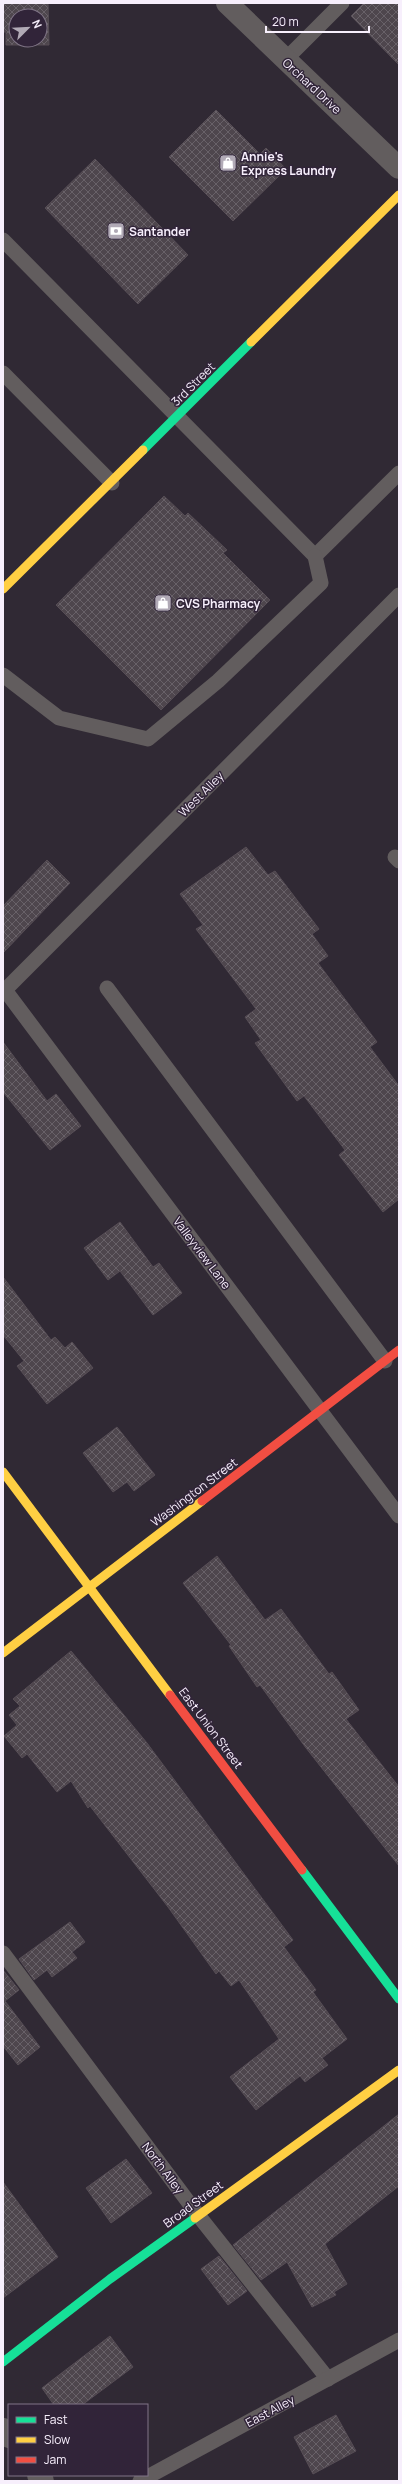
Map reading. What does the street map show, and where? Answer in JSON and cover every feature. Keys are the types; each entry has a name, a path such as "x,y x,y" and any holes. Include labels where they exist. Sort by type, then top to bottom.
{"street":[{"name":"Orchard Drive","path":"230,4 285,60 399,168"},
{"name":"3rd Street","path":"3,589 112,483 399,195"},
{"name":"Washington Street","path":"3,1653 399,1350"},
{"name":"East Union Street","path":"3,1472 399,1999"},
{"name":"Broad Street","path":"3,2362 110,2279 399,2070"}],"lane":[{"path":"285,60 342,3"},
{"path":"3,240 316,556 321,583 218,681 148,739 60,718 3,675"},
{"path":"3,373 112,483"},
{"path":"316,556 399,473"},
{"name":"West Alley","path":"4,991 399,595"},
{"path":"107,988 385,1361"},
{"name":"Valleyview Lane","path":"4,991 399,1516"},
{"name":"North Alley","path":"3,1953 198,2215 328,2380"},
{"name":"East Alley","path":"140,2481 399,2340"}],"building":[{"path":"3,3 48,3 49,45 48,8 8,8 8,45 6,45 6,32 3,32"},
{"path":"364,3 399,3 399,65 351,16"},
{"name":"Annie's Express Laundry","path":"216,110 260,154 266,148 286,169 233,221 169,157"},
{"name":"Santander","path":"95,159 188,255 138,304 45,208"},
{"name":"CVS Pharmacy","path":"164,496 185,516 188,513 227,550 223,553 270,600 161,710 56,605"},
{"path":"246,847 268,875 275,871 319,929 312,934 328,956 318,963 377,1042 370,1047 399,1086 399,1199 383,1212 339,1155 345,1150 304,1096 297,1101 255,1043 261,1040 245,1017 256,1009 196,929 203,925 180,894"},
{"path":"47,860 70,883 3,953 3,906"},
{"path":"3,1042 47,1101 56,1094 81,1126 50,1150 3,1092"},
{"path":"120,1222 153,1267 159,1263 182,1293 153,1315 120,1271 108,1280 84,1248"},
{"path":"3,1277 51,1340 55,1337 65,1348 72,1342 93,1368 47,1404 17,1366 24,1361 3,1335"},
{"path":"117,1427 155,1475 134,1491 127,1482 113,1492 83,1453"},
{"path":"217,1556 265,1620 281,1609 329,1674 332,1672 359,1710 346,1719 399,1787 399,1866 306,1748 260,1685 257,1687 229,1646 231,1645 183,1583"},
{"path":"71,1651 147,1743 293,1940 284,1947 316,1990 313,1992 347,2039 322,2058 328,2065 305,2082 300,2076 256,2110 230,2077 279,2039 239,1980 231,1986 219,1971 216,1974 168,1907 90,1806 88,1808 71,1781 57,1792 27,1754 22,1758 4,1736 17,1725 9,1715 20,1706 13,1699"},
{"path":"70,1922 85,1942 72,1952 77,1958 52,1977 47,1970 34,1980 19,1959"},
{"path":"3,1970 19,1990 5,2001 40,2047 18,2065 3,2046"},
{"path":"399,2114 399,2186 325,2244 347,2284 334,2292 336,2295 312,2307 287,2262 261,2280 233,2245"},
{"path":"126,2159 152,2193 111,2223 86,2188"},
{"path":"3,2182 58,2257 3,2298"},
{"path":"219,2256 247,2291 228,2305 201,2269"},
{"path":"110,2336 133,2367 83,2404 53,2404 42,2388"},
{"path":"336,2415 356,2451 313,2474 294,2437"}],"traffic: fast":[{"path":"143,450 251,342"},
{"path":"302,1870 399,1999"},
{"path":"3,2362 110,2279 195,2218"}],"traffic: slow":[{"path":"251,342 399,195"},
{"path":"3,589 143,450"},
{"path":"3,1472 170,1695"},
{"path":"3,1653 202,1501"},
{"path":"195,2218 399,2070"}],"traffic: jam":[{"path":"202,1501 399,1350"},
{"path":"170,1695 302,1870"}],"place":[{"name":"Annie's Express Laundry","path":"228,163"},
{"name":"Santander","path":"116,231"},
{"name":"CVS Pharmacy","path":"163,603"}]}
